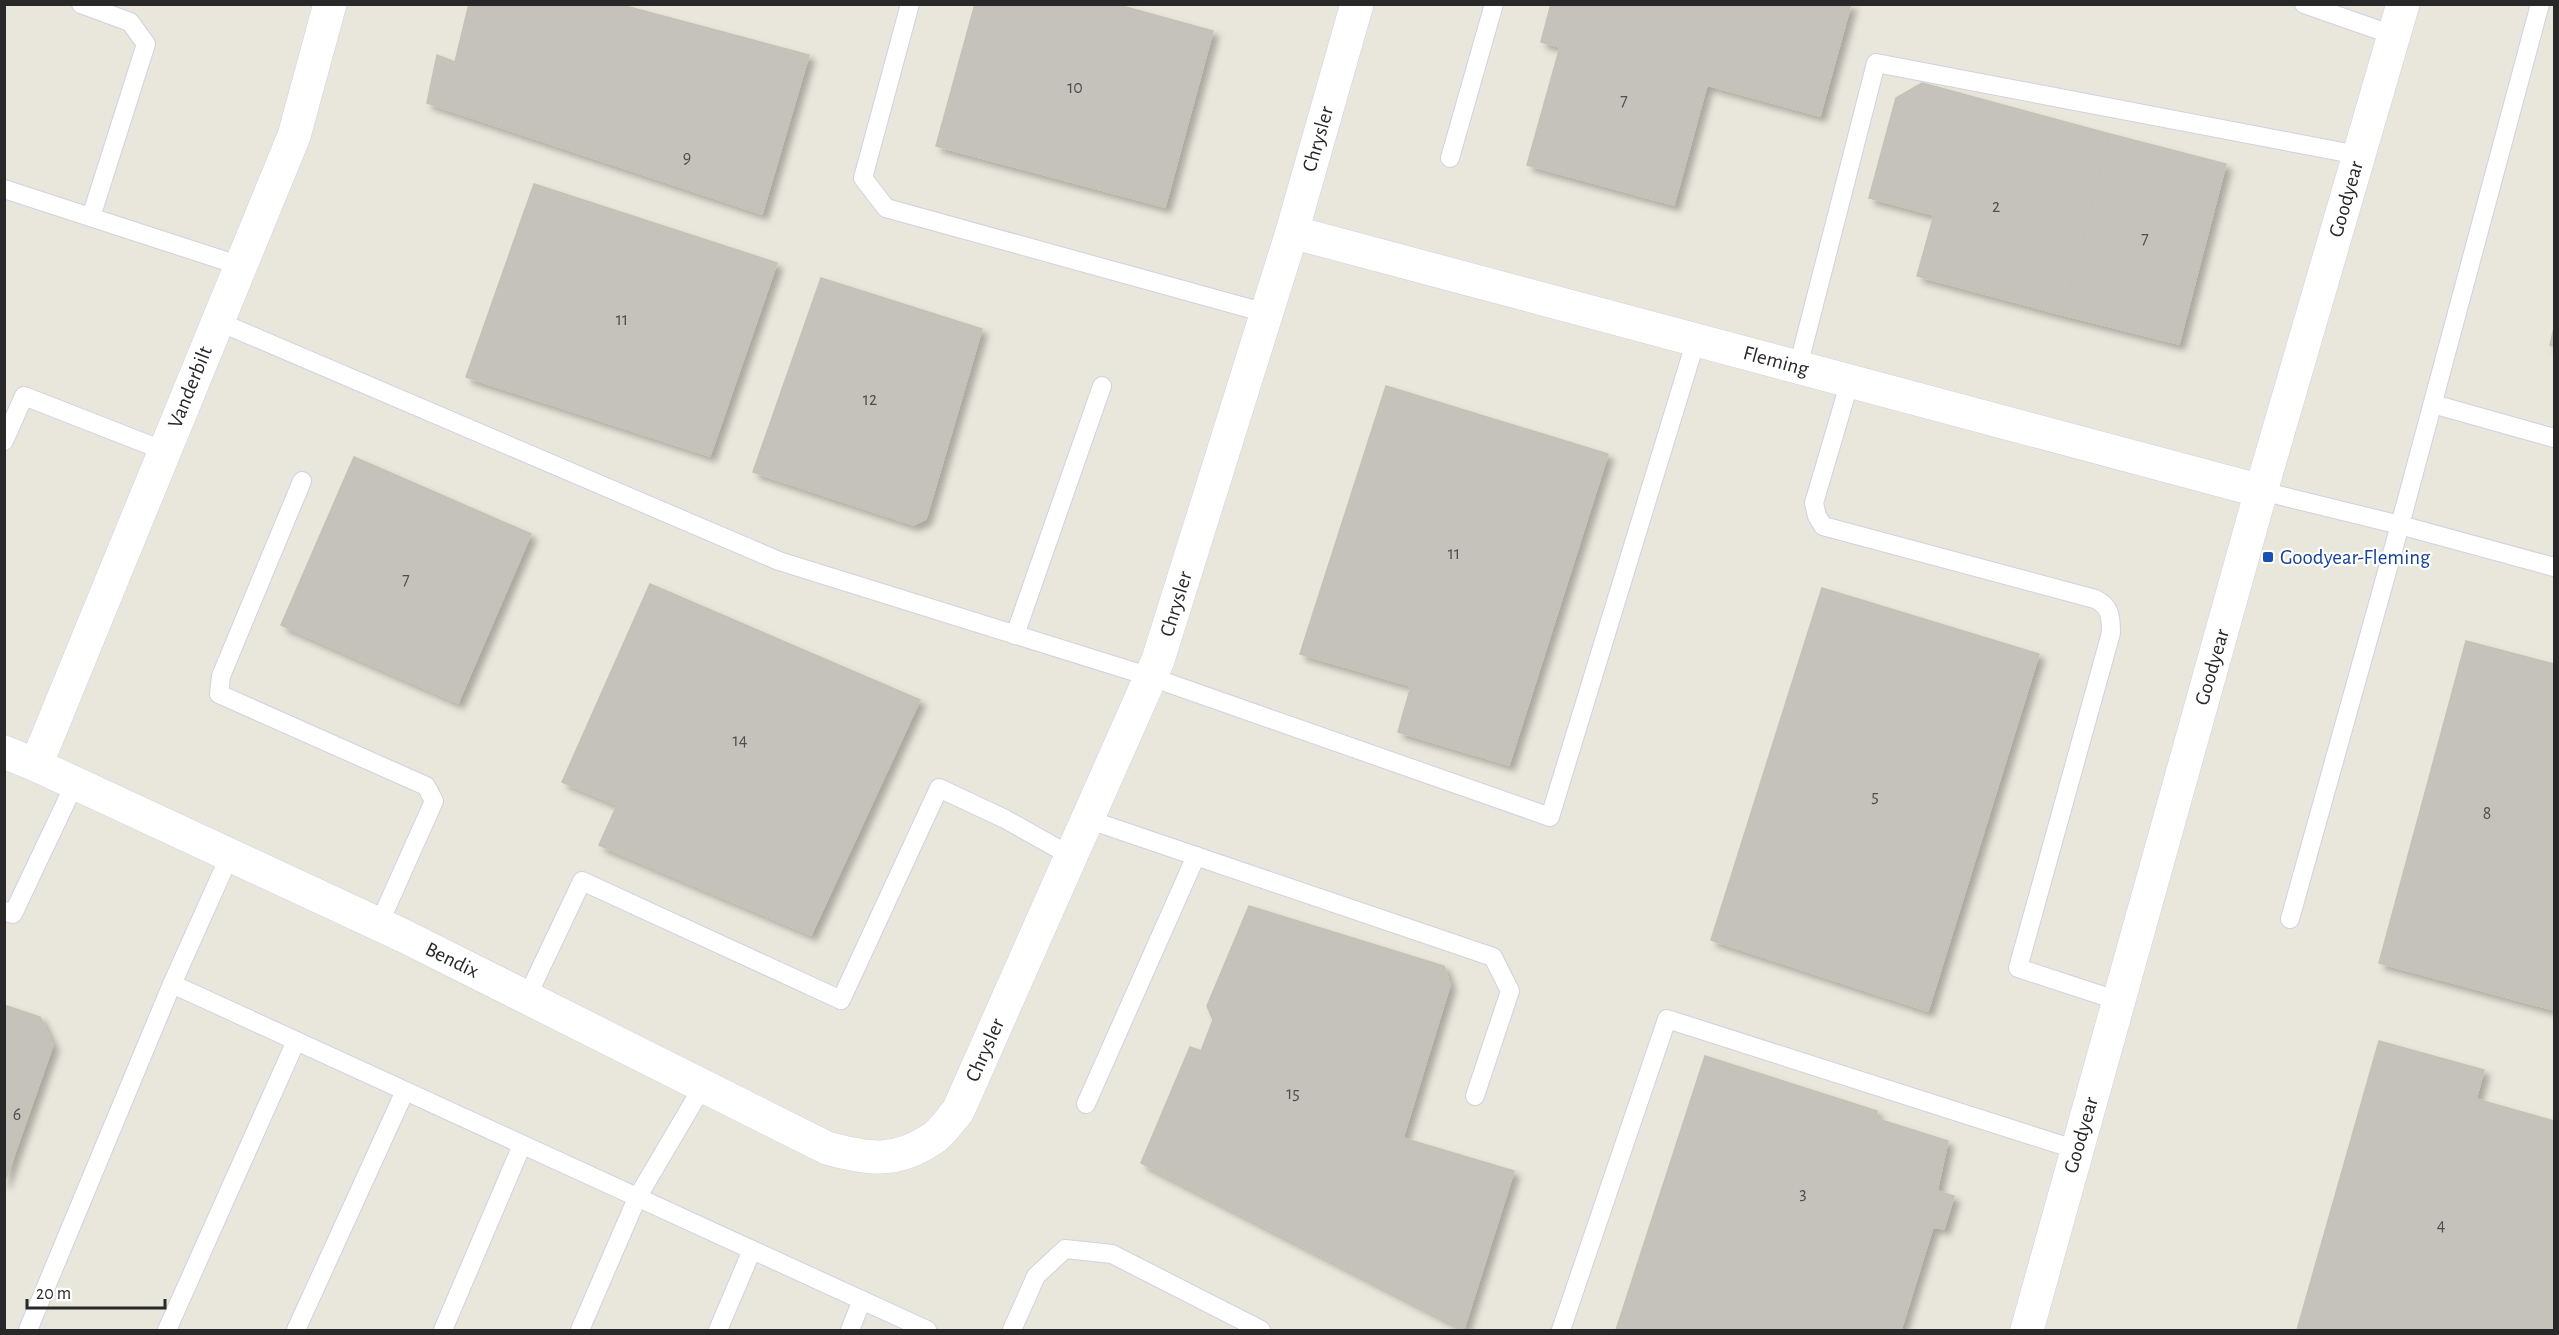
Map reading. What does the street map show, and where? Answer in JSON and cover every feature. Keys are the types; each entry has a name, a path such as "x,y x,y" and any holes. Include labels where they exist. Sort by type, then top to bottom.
{"street":[{"name":"Vanderbilt","path":"36,765 294,136 330,4"},
{"name":"Chrysler","path":"900,1155 934,1138 958,1111 1151,677 1292,232 1357,4"},
{"name":"Goodyear","path":"2027,1330 2261,491 2403,4"},
{"name":"Fleming","path":"1292,232 2261,491"},
{"name":"Bendix","path":"4,752 379,924 827,1148 863,1158 900,1155"}],"lane":[{"path":"81,4 130,22 146,44 91,217"},
{"path":"910,4 863,178 886,208 1266,313"},
{"path":"1450,158 1494,4"},
{"path":"2304,4 2394,35"},
{"path":"2290,919 2400,525 2540,4"},
{"path":"1798,367 1876,63 2358,155"},
{"path":"4,189 241,266"},
{"path":"217,321 779,561 1151,677 1550,817 1696,340"},
{"path":"1850,381 1814,503 1817,516 1823,526 2095,599 2105,604 2111,617 2108,644 2018,968 2119,1001"},
{"path":"1015,635 1102,386"},
{"path":"4,441 24,396 165,451"},
{"path":"2433,404 2554,438"},
{"path":"302,481 221,676 219,694 426,786 434,801 379,924"},
{"path":"2261,491 2400,525 2554,567"},
{"path":"4,911 13,914 75,783"},
{"path":"527,997 582,881 841,1000 939,788 1005,819 1071,856"},
{"path":"1087,819 1494,957 1510,991 1475,1096"},
{"path":"28,1330 172,984 230,855"},
{"path":"1086,1104 1196,856"},
{"path":"172,984 927,1330"},
{"path":"1561,1330 1667,1019 2077,1150"},
{"path":"167,1330 296,1041"},
{"path":"580,1330 637,1197 703,1086"},
{"path":"296,1330 405,1091"},
{"path":"443,1330 522,1145"},
{"path":"1012,1330 1036,1276 1065,1249 1112,1254 1261,1330"},
{"path":"718,1330 752,1250"},
{"path":"850,1330 862,1300"}],"building":[{"path":"469,4 618,4 809,55 762,214 427,103 437,55 455,62"},
{"path":"975,4 1115,4 1213,31 1165,207 936,146"},
{"path":"1551,4 1851,4 1820,116 1707,85 1674,205 1527,165 1560,47 1541,42"},
{"path":"1922,83 2110,134 2063,315 1917,276 1934,215 1869,198 1896,98"},
{"path":"2110,134 2226,164 2179,344 2063,315"},
{"path":"534,184 777,263 710,456 466,377"},
{"path":"821,278 982,329 926,519 913,525 753,472"},
{"path":"2554,328 2554,347 2550,345"},
{"path":"1386,386 1608,454 1509,765 1398,732 1411,686 1300,654"},
{"path":"354,457 531,534 458,703 281,625"},
{"path":"650,584 920,700 811,935 599,845 617,805 562,782"},
{"path":"1822,588 2039,654 1928,1011 1711,940"},
{"path":"2466,641 2554,664 2554,1010 2379,963"},
{"path":"1249,906 1444,966 1450,985 1403,1138 1514,1171 1464,1329 1141,1163 1190,1047 1201,1051 1213,1020 1207,1006"},
{"path":"4,1005 40,1017 53,1045 4,1184"},
{"path":"2379,1041 2484,1070 2476,1099 2554,1121 2554,1330 2297,1330"},
{"path":"1705,1056 1877,1111 1875,1118 1948,1141 1937,1191 1954,1196 1944,1229 1933,1227 1901,1330 1616,1330"}],"place":[{"name":"Goodyear-Fleming","path":"2268,557"}]}
